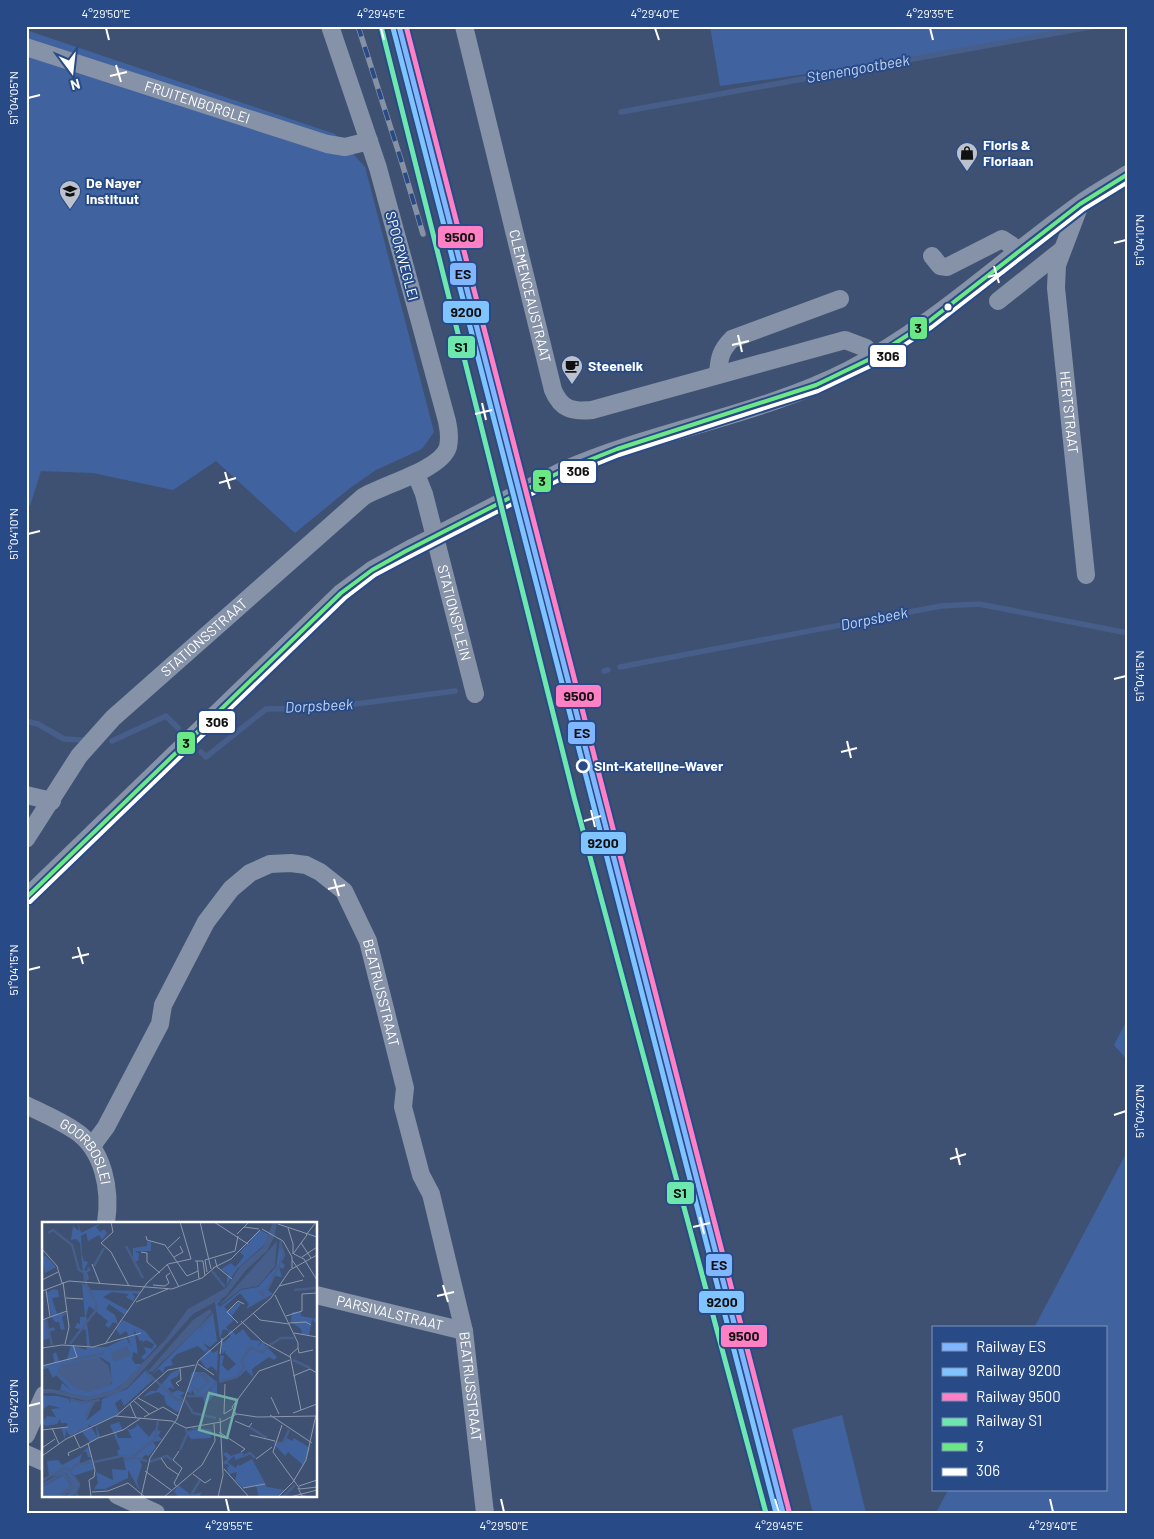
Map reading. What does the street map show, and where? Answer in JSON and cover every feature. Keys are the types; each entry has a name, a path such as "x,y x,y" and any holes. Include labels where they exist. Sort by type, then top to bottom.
{"street":[{"name":"SPOORWEGLEI","path":"330,26 370,141 447,420 450,436 442,459 416,474"},
{"name":"CLEMENCEAUSTRAAT","path":"464,26 543,350 557,399 565,408 577,412 592,410 845,340 866,348 872,358"},
{"name":"FRUITENBORGLEI","path":"26,48 327,144 345,147 370,141"},
{"path":"26,898 341,593 372,570 564,470 617,449 816,385 872,358 928,322 1080,204 1128,174"},
{"name":"HERTSTRAAT","path":"1080,204 1057,265 1056,288 1086,575"},
{"path":"932,256 940,266 947,267 1002,239 1020,251"},
{"path":"998,301 1062,250"},
{"path":"718,374 719,358 723,348 732,339 840,299"},
{"name":"STATIONSPLEIN","path":"416,474 424,494 475,694"},
{"name":"STATIONSSTRAAT","path":"26,838 80,756 113,718 363,497 376,488 416,474"},
{"path":"26,795 52,800"},
{"name":"BEATRIJSSTRAAT","path":"92,1146 106,1127 160,1024 163,1005 206,922 232,889 250,873 270,864 299,864 320,872 344,891 368,941 405,1088 403,1107 421,1176 431,1194 464,1331 485,1513"},
{"name":"GOORBOSLEI","path":"26,1105 75,1130 92,1146 106,1181 109,1198 106,1222"},
{"name":"PARSIVALSTRAAT","path":"318,1295 464,1331"},
{"path":"26,1435 42,1399"},
{"path":"26,1454 42,1461"},
{"path":"119,1496 156,1513"}],"shaded area":[{"path":"710,26 1087,26 935,56 720,86"},
{"path":"26,30 335,134 365,167 434,432 422,449 376,470 350,488 295,533 216,461 173,490 93,473 41,471 30,506 26,504"},
{"path":"1128,1018 1128,1061 1114,1045"},
{"path":"1128,1150 1128,1513 936,1513 947,1492 1106,1492 1106,1326 1035,1326"},
{"path":"842,1415 866,1513 813,1513 792,1429"}],"waterway":[{"name":"Stenengootbeek","path":"621,112 1095,26"},
{"name":"Dorpsbeek","path":"620,667 941,606 979,604 1128,633"},
{"name":"Dorpsbeek","path":"604,671 608,670"},
{"name":"Dorpsbeek","path":"201,752 206,757 266,709 325,708 455,691"},
{"name":"Dorpsbeek","path":"112,741 166,716 178,728"},
{"name":"Dorpsbeek","path":"26,721 38,724 64,739 82,740"}],"railway":[{"path":"358,26 423,234"}],"rail line":[{"name":"S1","path":"381,26 574,797 766,1513"},
{"name":"ES","path":"399,26 783,1513"},
{"name":"9500","path":"406,26 789,1511"},
{"name":"9200","path":"393,28 776,1513"}],"transit line":[{"name":"3","path":"26,898 341,593 372,570 564,470 617,449 816,385 872,358 928,322 1080,204 1128,174"},
{"name":"306","path":"30,902 345,598 375,575 567,476 619,455 818,391 875,364 932,327 1084,209 1128,182"}],"place":[{"name":"Floris & Floriaan","path":"967,172"},
{"name":"De Nayer Instituut","path":"70,210"},
{"name":"Steeneik","path":"572,385"},
{"name":"Sint-Katelijne-Waver","path":"583,766"}]}
